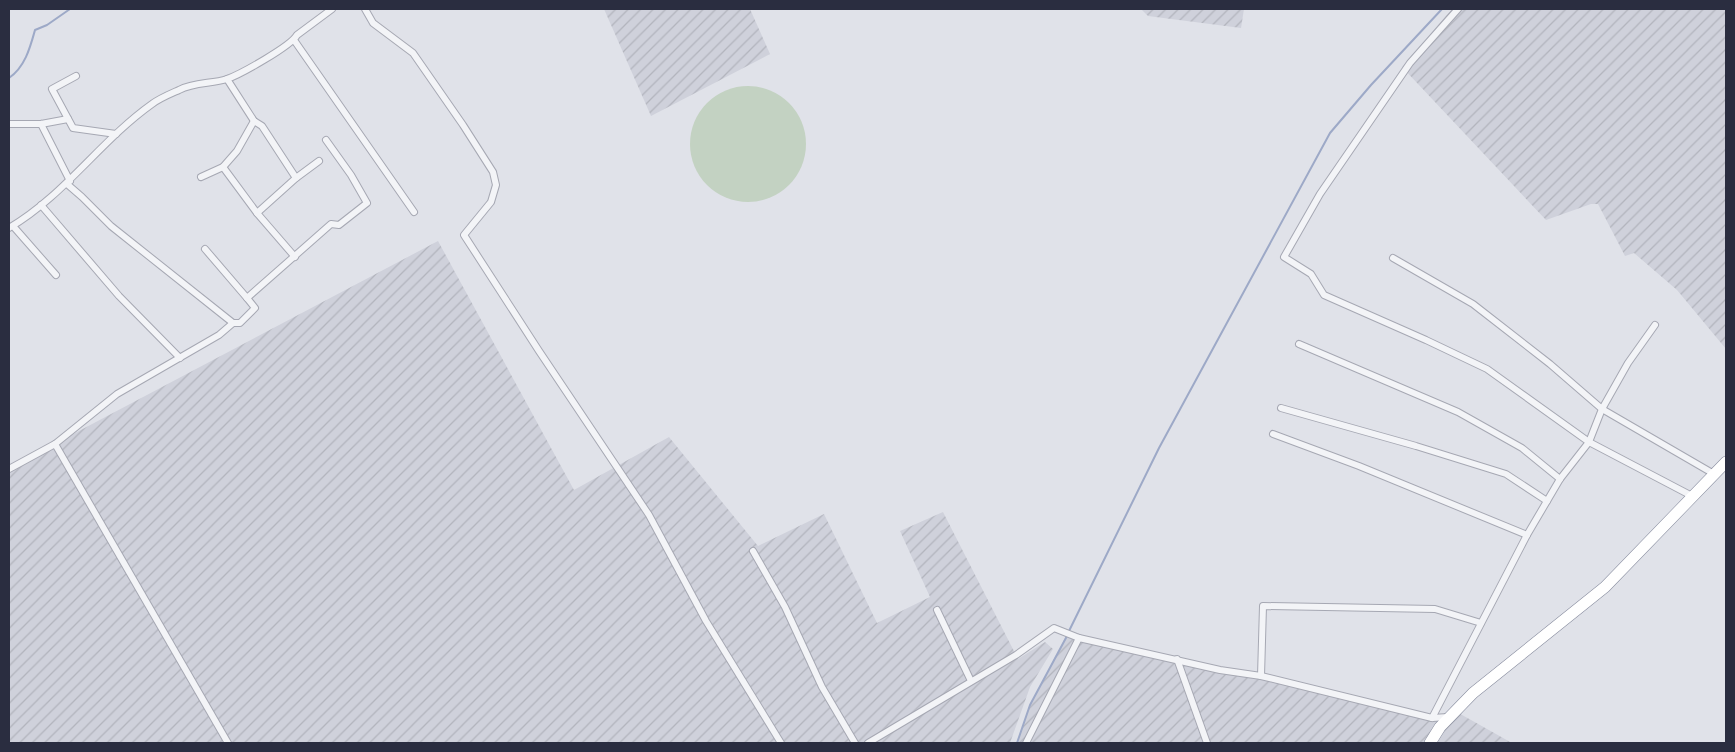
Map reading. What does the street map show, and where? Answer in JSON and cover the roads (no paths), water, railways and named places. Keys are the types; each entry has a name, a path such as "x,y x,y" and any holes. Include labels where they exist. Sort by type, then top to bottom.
{"highway":[{"path":"1430,743 1440,727 1473,693 1605,587 1726,462"}],"street":[{"path":"56,275 11,227 68,183 116,134 153,104 182,88 226,79 270,56 294,40 297,35 332,9"},
{"path":"365,9 373,23 413,53 463,125 492,172 496,185 491,202 464,235 649,515 706,621 781,743"},
{"path":"1458,9 1410,63 1320,194 1284,257 1311,274 1324,295 1426,340 1487,370 1589,442 1692,496"},
{"path":"294,40 414,212"},
{"path":"76,76 52,89 73,128 116,134"},
{"path":"226,79 254,121 262,126 296,178"},
{"path":"9,124 41,124 68,119"},
{"path":"201,177 223,167 236,151 254,121"},
{"path":"41,124 68,183 111,226 233,323 240,323 255,308 205,249"},
{"path":"247,298 331,224 339,225 367,203 351,175 326,140"},
{"path":"257,213 296,178 319,162"},
{"path":"223,167 257,213 295,257"},
{"path":"41,205 119,296 180,358"},
{"path":"1393,258 1474,304 1550,364 1602,409 1714,474"},
{"path":"9,469 55,444 117,394 219,335 233,323"},
{"path":"1432,718 1527,535 1560,479 1589,442 1602,409 1628,363 1655,324"},
{"path":"1299,344 1458,412 1522,448 1560,479"},
{"path":"1281,408 1506,474 1547,501"},
{"path":"1273,434 1359,466 1527,535"},
{"path":"55,444 228,743"},
{"path":"753,550 786,608 822,687 855,743"},
{"path":"1261,676 1263,606 1435,609 1481,623"},
{"path":"937,610 971,681"},
{"path":"868,743 1016,655 1054,628 1079,638 1220,670 1261,676 1432,718 1449,717"},
{"path":"1026,743 1079,638"},
{"path":"1177,659 1207,743"}],"waterway":[{"path":"9,78 15,74 23,63 35,30 47,25 70,9"},
{"path":"1069,631 1159,448 1330,133 1371,85 1442,9"},
{"path":"1017,743 1030,705 1067,636"}]}
